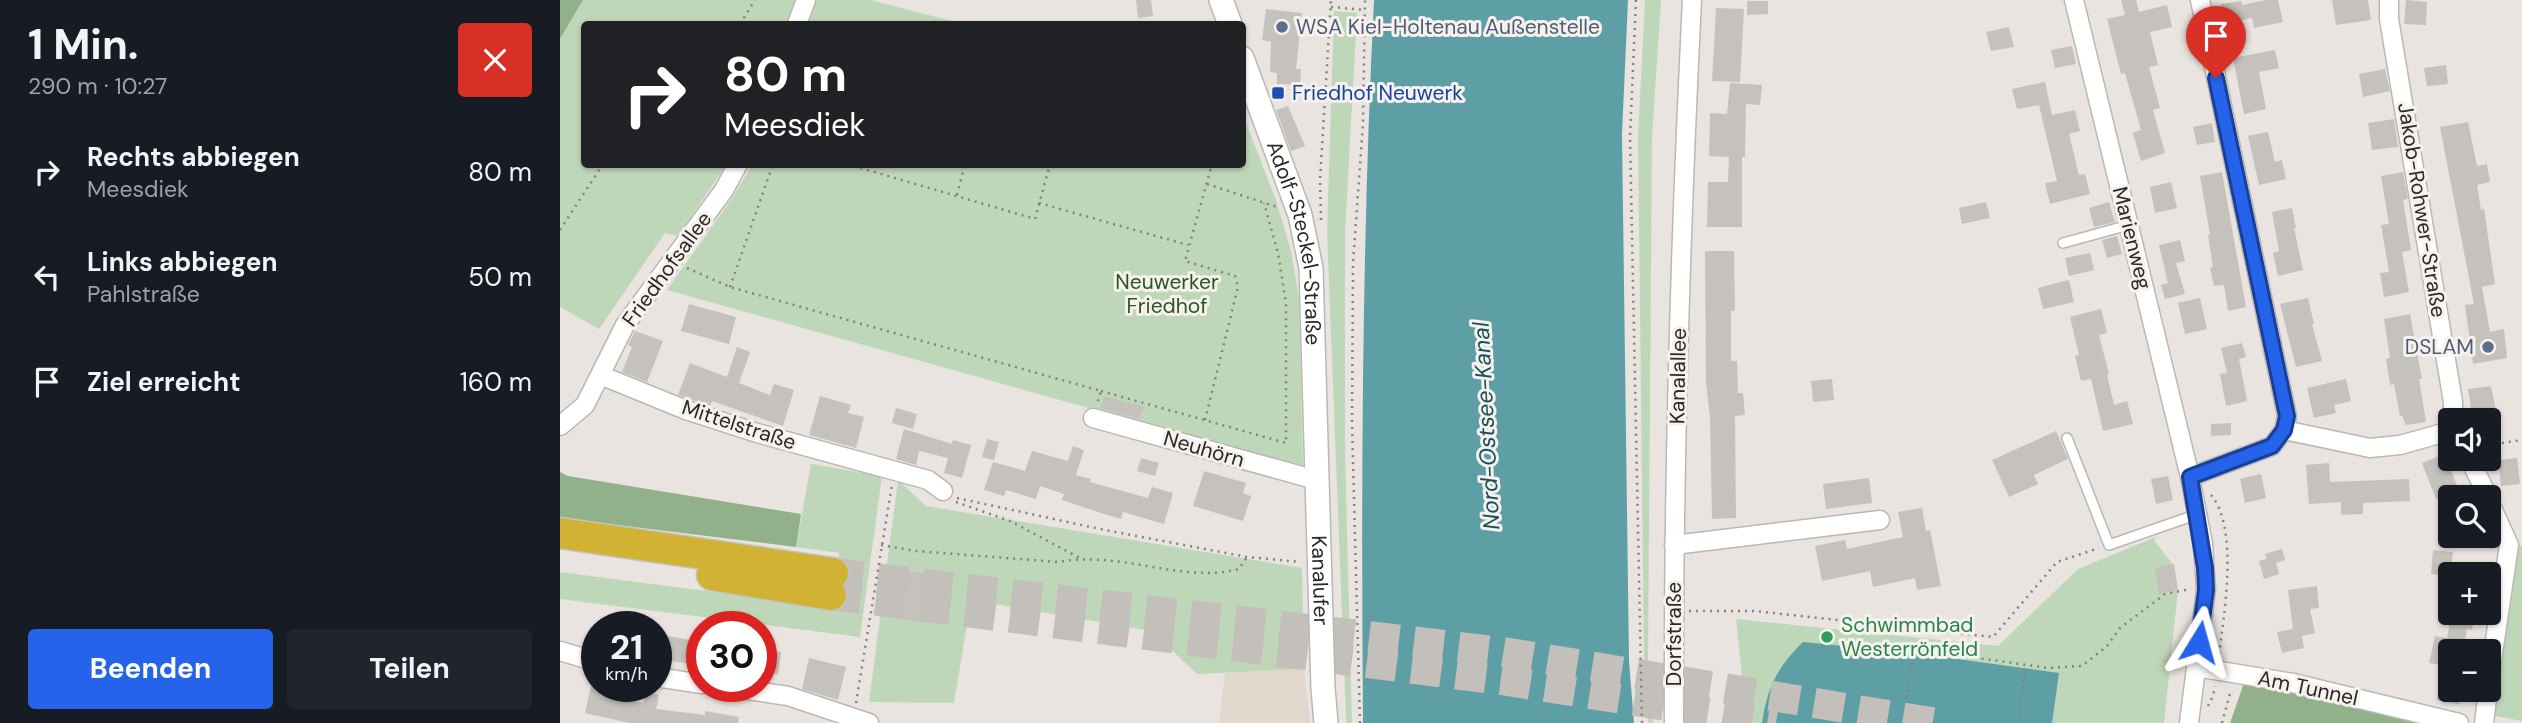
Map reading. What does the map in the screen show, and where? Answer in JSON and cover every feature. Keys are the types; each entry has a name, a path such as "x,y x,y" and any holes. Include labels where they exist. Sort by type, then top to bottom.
{"highway":[{"path":"560,533 832,584 560,550"}],"street":[{"path":"798,21 806,0"},
{"path":"1221,0 1229,21"},
{"name":"Kanalallee","path":"1674,545 1682,186 1692,0"},
{"name":"Marienweg","path":"2074,0 2190,477 2203,544 2206,590 2189,723"},
{"path":"2190,477 2272,446 2284,430 2287,416 2200,0"},
{"name":"Jakob-Rohwer-Straße","path":"2389,0 2389,19 2454,408"},
{"name":"Adolf-Steckel-Straße","path":"1246,67 1311,214 1315,436"},
{"name":"Friedhofsallee","path":"600,375 625,325 724,190 736,168"},
{"path":"560,426 585,405 600,375"},
{"name":"Mittelstraße","path":"600,375 687,410 928,480 943,491"},
{"name":"Neuhörn","path":"1093,418 1316,480"},
{"path":"2284,430 2370,448 2400,445 2438,434"},
{"name":"Kanalufer","path":"1315,436 1326,723"},
{"path":"1674,545 1880,520"},
{"path":"2495,639 2509,545 2501,527"},
{"name":"Dorfstraße","path":"1674,545 1674,723"},
{"path":"560,651 581,657"},
{"name":"Am Tunnel","path":"2196,667 2293,683 2459,723"},
{"path":"777,694 861,720"},
{"path":"2484,723 2486,702"}],"lane":[{"path":"2063,243 2129,225"},
{"path":"2067,439 2109,545 2197,513"}],"path":[{"path":"742,21 755,0"},
{"path":"1360,723 1352,424 1353,263 1363,124 1365,0"},
{"path":"1636,0 1630,137 1642,723"},
{"path":"1331,7 1365,10"},
{"path":"560,230 600,168"},
{"path":"730,287 772,168"},
{"path":"861,168 1035,219 1049,168"},
{"path":"956,196 964,168"},
{"path":"1205,420 1238,287 1235,276 1185,261 1211,168"},
{"path":"1207,184 1264,203 1311,214"},
{"path":"1039,203 1189,246"},
{"path":"672,260 730,287 1286,443 1286,303 1278,253 1264,203"},
{"path":"1093,418 1101,391"},
{"path":"2501,443 2522,440"},
{"path":"861,720 881,545 893,471"},
{"path":"943,491 975,503 1247,557 1319,564"},
{"path":"943,491 962,506 1010,521 1080,558"},
{"path":"881,545 916,551 1058,562 1080,558 1220,574 1239,569 1247,557"},
{"path":"1674,611 1755,611 1993,637 2057,562 2109,545"},
{"path":"1906,699 1914,649 2048,668 2082,666 2106,646 2120,628 2165,594 2186,588 2206,590"},
{"path":"2019,716 2026,668"},
{"path":"2222,723 2235,673"}],"shaded area":[{"path":"1304,669 1310,723 1219,723 1225,673"}],"green space":[{"path":"560,0 583,0 560,39"},
{"path":"583,0 795,0 787,21 581,21 581,168 724,168 678,236 665,233 599,329 560,307 560,39"},
{"path":"815,0 870,0 952,21 807,21"},
{"path":"1645,0 1661,0 1652,137 1648,663 1653,723 1648,723 1644,662 1638,136"},
{"path":"1334,11 1357,13 1345,233 1345,451 1352,723 1346,723 1327,232"},
{"name":"Neuwerker Friedhof","path":"1246,123 1276,200 1291,251 1299,299 1303,468 667,290 731,200 750,168 1246,168"},
{"path":"811,464 882,476 860,637 777,626 777,611 686,611 686,615 672,613 672,611 560,599 560,572 830,607 839,553 796,547"},
{"path":"560,472 568,476 801,514 796,547 560,518"},
{"path":"898,480 926,506 1302,568 1304,669 1197,674 1151,631 971,600 954,703 869,702"},
{"name":"Schwimmbad Westerrönfeld","path":"2158,536 2154,540 2174,566 2178,590 2164,723 1747,723 1736,619 1998,646 2078,569"},
{"path":"2516,546 2522,546 2522,721 2490,715 2492,702 2501,702 2501,644"},
{"path":"2244,683 2267,687 2417,723 2230,723"}],"water":[{"name":"Nord-Ostsee-Kanal","path":"1374,0 1628,0 1622,134 1629,661 1634,723 1363,723 1363,361"},
{"path":"1803,642 1914,653 2059,673 2052,723 1762,723 1775,678"}],"building":[{"path":"1136,0 1151,0 1153,16 1138,18"},
{"path":"2121,0 2136,0 2139,12 2167,5 2172,27 2150,32 2158,65 2149,67 2160,108 2153,110 2165,153 2141,161 2133,133 2141,130 2125,73 2121,74 2107,19 2125,15"},
{"path":"2278,0 2283,22 2254,28 2252,18 2225,23 2221,4 2241,1 2242,5"},
{"path":"2332,0 2368,0 2371,20 2336,25"},
{"path":"2406,0 2427,2 2426,25 2404,24"},
{"path":"1747,1 1768,1 1768,14 1747,15"},
{"path":"1716,8 1744,9 1740,82 1712,81"},
{"path":"1266,9 1302,13 1296,69 1301,69 1300,85 1277,84 1277,73 1270,72 1271,42 1262,40"},
{"path":"2009,27 2014,47 1991,51 1986,32"},
{"path":"2072,46 2076,64 2055,68 2051,50"},
{"path":"2275,50 2279,68 2259,72 2266,109 2244,114 2233,58"},
{"path":"2446,65 2448,84 2427,86 2424,68"},
{"path":"2385,69 2390,91 2363,97 2359,74"},
{"path":"2045,82 2052,115 2075,110 2080,131 2069,134 2079,175 2085,174 2090,194 2050,204 2045,183 2057,181 2039,105 2017,109 2012,89"},
{"path":"1730,83 1762,85 1760,105 1746,104 1745,157 1742,157 1742,227 1707,227 1708,182 1728,182 1729,157 1709,156 1710,113 1727,114"},
{"path":"1288,106 1305,146 1291,151 1276,110"},
{"path":"2394,119 2398,147 2372,150 2368,123"},
{"path":"2468,122 2477,166 2487,164 2490,182 2477,185 2481,210 2484,209 2495,284 2482,287 2490,332 2504,329 2507,358 2473,364 2465,305 2474,304 2440,127"},
{"path":"2212,123 2215,142 2197,145 2193,127"},
{"path":"2268,132 2275,162 2282,160 2286,179 2259,185 2248,136"},
{"path":"2222,172 2246,307 2228,311 2224,285 2214,286 2210,268 2213,267 2210,235 2200,176"},
{"path":"2403,172 2408,199 2403,200 2411,250 2402,252 2409,292 2384,297 2380,273 2389,272 2381,225 2389,224 2381,176"},
{"path":"2171,182 2177,208 2155,213 2150,187"},
{"path":"1986,202 1990,218 1962,224 1959,208"},
{"path":"2109,202 2115,222 2094,227 2089,208"},
{"path":"2292,208 2303,270 2278,276 2273,253 2279,251 2272,212"},
{"path":"2117,236 2122,254 2107,258 2102,240"},
{"path":"2180,240 2185,261 2176,263 2185,294 2165,299 2161,285 2168,283 2159,245"},
{"path":"1705,251 1734,251 1735,311 1731,311 1731,361 1737,361 1738,393 1743,393 1745,415 1735,416 1736,518 1712,519 1710,417 1706,383"},
{"path":"2090,253 2094,270 2069,276 2065,258"},
{"path":"2069,280 2074,302 2043,309 2038,288"},
{"path":"2200,298 2207,329 2185,334 2178,303"},
{"path":"2308,298 2322,361 2296,367 2280,304"},
{"path":"689,304 736,317 729,344 681,331"},
{"path":"2101,309 2107,333 2099,335 2114,405 2127,401 2133,424 2103,431 2091,379 2081,381 2075,356 2079,355 2070,317"},
{"path":"2410,314 2422,379 2419,379 2426,422 2406,425 2400,416 2394,384 2390,385 2386,359 2390,358 2384,319"},
{"path":"635,331 663,341 647,382 622,372 632,347 628,345"},
{"path":"2242,343 2246,357 2239,359 2247,401 2226,406 2220,374 2227,373 2221,348"},
{"path":"737,347 750,352 739,383 770,395 774,384 794,390 783,426 712,401 710,406 678,395 690,363 727,377"},
{"path":"1832,379 1834,400 1813,402 1811,381"},
{"path":"2346,379 2351,401 2334,405 2336,413 2314,418 2307,388"},
{"path":"2491,386 2496,408 2471,408 2468,389"},
{"path":"820,396 851,405 848,413 864,417 856,448 809,435"},
{"path":"1104,396 1144,407 1140,419 1101,408"},
{"path":"896,408 917,414 913,429 892,423"},
{"path":"2231,423 2231,435 2211,436 2211,424"},
{"path":"904,429 952,444 953,440 971,445 962,478 944,473 948,458 919,451 916,465 896,459"},
{"path":"2056,431 2068,459 2034,475 2038,484 2009,497 1992,460"},
{"path":"987,439 999,442 994,460 982,457"},
{"path":"1073,446 1084,450 1076,475 1091,479 1090,482 1148,498 1152,487 1173,493 1164,524 1123,512 1121,519 1101,513 1062,500 1064,494 1040,486 1036,499 1006,490 1004,496 984,490 993,462 1025,471 1032,451 1068,461"},
{"path":"2438,456 2438,471 2451,471 2457,485 2438,485 2436,499 2422,463"},
{"path":"1141,458 1159,463 1155,476 1137,471"},
{"path":"2517,458 2520,484 2501,486 2501,460"},
{"path":"2329,463 2330,482 2409,479 2410,501 2363,503 2363,514 2341,515 2341,502 2309,504 2306,465"},
{"path":"1204,471 1246,483 1243,493 1251,496 1243,521 1193,506"},
{"path":"2261,474 2266,498 2245,503 2240,479"},
{"path":"2168,476 2173,500 2156,504 2151,479"},
{"path":"1869,478 1872,503 1826,509 1823,484"},
{"path":"1922,508 1926,531 1930,530 1941,586 1917,590 1915,578 1873,587 1870,571 1822,581 1815,546 1845,540 1847,549 1903,537 1898,512"},
{"path":"2282,549 2285,560 2276,563 2279,574 2264,579 2259,561 2267,559 2265,554"},
{"path":"2433,550 2453,552 2452,562 2438,562 2438,575 2431,574"},
{"path":"2174,564 2178,590 2159,594 2155,568"},
{"path":"904,570 935,575 927,623 896,618"},
{"path":"2317,586 2319,608 2310,609 2315,633 2302,636 2304,648 2282,653 2277,632 2293,629 2288,590"},
{"path":"2450,625 2473,625 2472,630 2467,629 2465,639 2438,639 2438,664 2429,663 2435,636 2447,638"},
{"path":"672,637 686,639 686,663 672,661"},
{"path":"777,651 781,652 777,674"},
{"path":"809,658 846,667 838,700 802,689"},
{"path":"587,702 658,702 656,709 705,715 705,711 739,717 738,723 629,723 585,713"}],"tunnel":[{"path":"833,573 1503,652 1937,723"},
{"path":"831,595 1501,680 1776,723"}],"place":[{"name":"WSA Kiel-Holtenau Außenstelle","path":"1282,27"},
{"name":"Friedhof Neuwerk","path":"1278,93"},
{"name":"DSLAM","path":"2488,347"},
{"name":"Schwimmbad Westerrönfeld","path":"1827,637"}],"route":[{"path":"2199,642 2206,590 2205,568 2190,477 2272,446 2284,430 2287,416 2216,78"}]}
